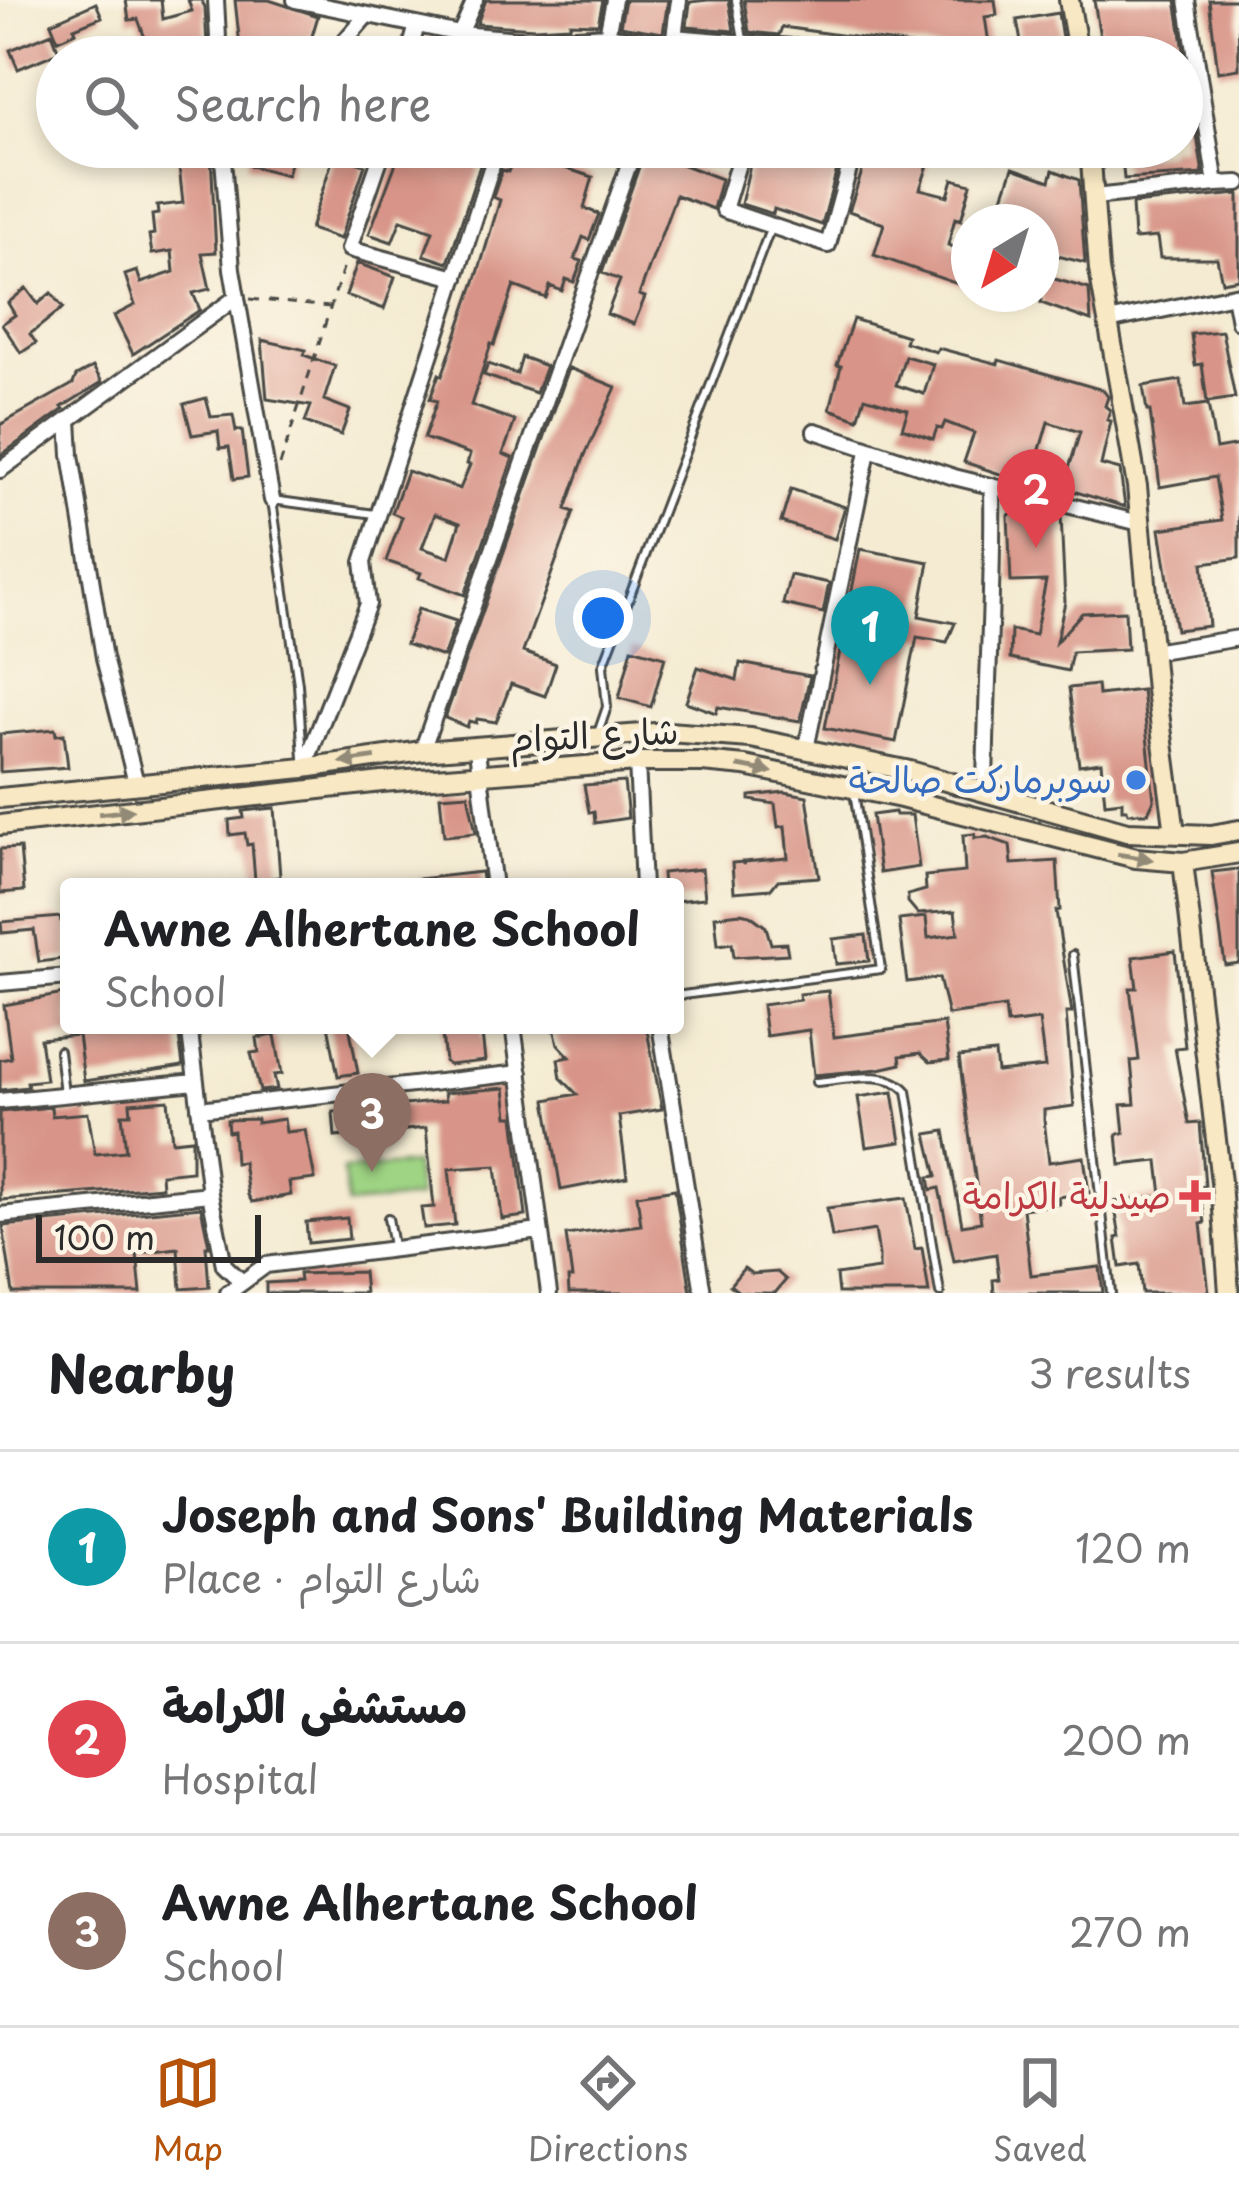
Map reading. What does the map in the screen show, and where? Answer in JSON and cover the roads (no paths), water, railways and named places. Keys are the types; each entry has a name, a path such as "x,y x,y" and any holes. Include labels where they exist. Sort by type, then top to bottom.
{"main road":[{"path":"1069,0 1075,36"},
{"path":"1092,168 1099,270 1140,523 1175,833"},
{"name":"شارع التوام","path":"0,798 304,768 422,751 694,733 806,749 985,790 1127,832 1211,835 1239,830"},
{"name":"شارع التوام","path":"0,825 637,762 745,766 950,811 1136,859 1183,862 1239,854"},
{"path":"1183,862 1230,1181 1229,1293"}],"street":[{"path":"216,0 218,36"},
{"path":"295,0 483,36"},
{"path":"460,34 475,0"},
{"path":"608,35 614,0"},
{"path":"672,36 679,0"},
{"path":"1187,0 1193,36"},
{"path":"349,36 368,15"},
{"path":"414,36 417,25"},
{"path":"592,36 614,36"},
{"path":"1203,102 1216,184"},
{"path":"224,168 237,297 272,500"},
{"path":"377,168 349,249 456,278"},
{"path":"304,768 368,604 363,562 492,168"},
{"path":"422,751 628,168"},
{"path":"737,168 724,210 828,245 849,168"},
{"path":"1094,197 1239,182"},
{"path":"1108,321 1236,294 1239,322"},
{"path":"0,470 237,297"},
{"path":"69,420 104,658 136,783"},
{"path":"815,431 868,451 1140,523"},
{"path":"806,749 868,451"},
{"path":"985,790 987,642 994,593 992,486"},
{"path":"1152,652 1239,638"},
{"path":"477,750 493,878"},
{"path":"637,762 643,878"},
{"path":"1175,833 1183,862"},
{"path":"0,983 60,978"},
{"path":"190,1034 224,1265 241,1282"},
{"path":"514,1034 549,1293"},
{"path":"661,1034 703,1293"},
{"path":"199,1109 520,1073"},
{"path":"0,1101 196,1082"},
{"path":"0,1215 210,1194"},
{"path":"228,1293 266,1265 540,1232"}],"lane":[{"path":"736,0 742,36"},
{"path":"596,737 607,707 603,666 771,226"},
{"path":"304,768 298,684 272,500 378,514"},
{"path":"684,995 880,969 854,789"},
{"path":"1073,955 1111,1293"},
{"path":"58,1051 64,1093"},
{"path":"816,1082 885,1077 907,1091 940,1293"},
{"path":"388,1218 393,1249"}],"place":[{"name":"مستشفى الكرامة","path":"1036,548"},
{"name":"Joseph and Sons' Building Materials","path":"870,685"},
{"name":"سوبرماركت صالحة","path":"1136,780"},
{"name":"Awne Alhertane School","path":"372,1172"},
{"name":"صيدلية الكرامة","path":"1195,1196"}]}
